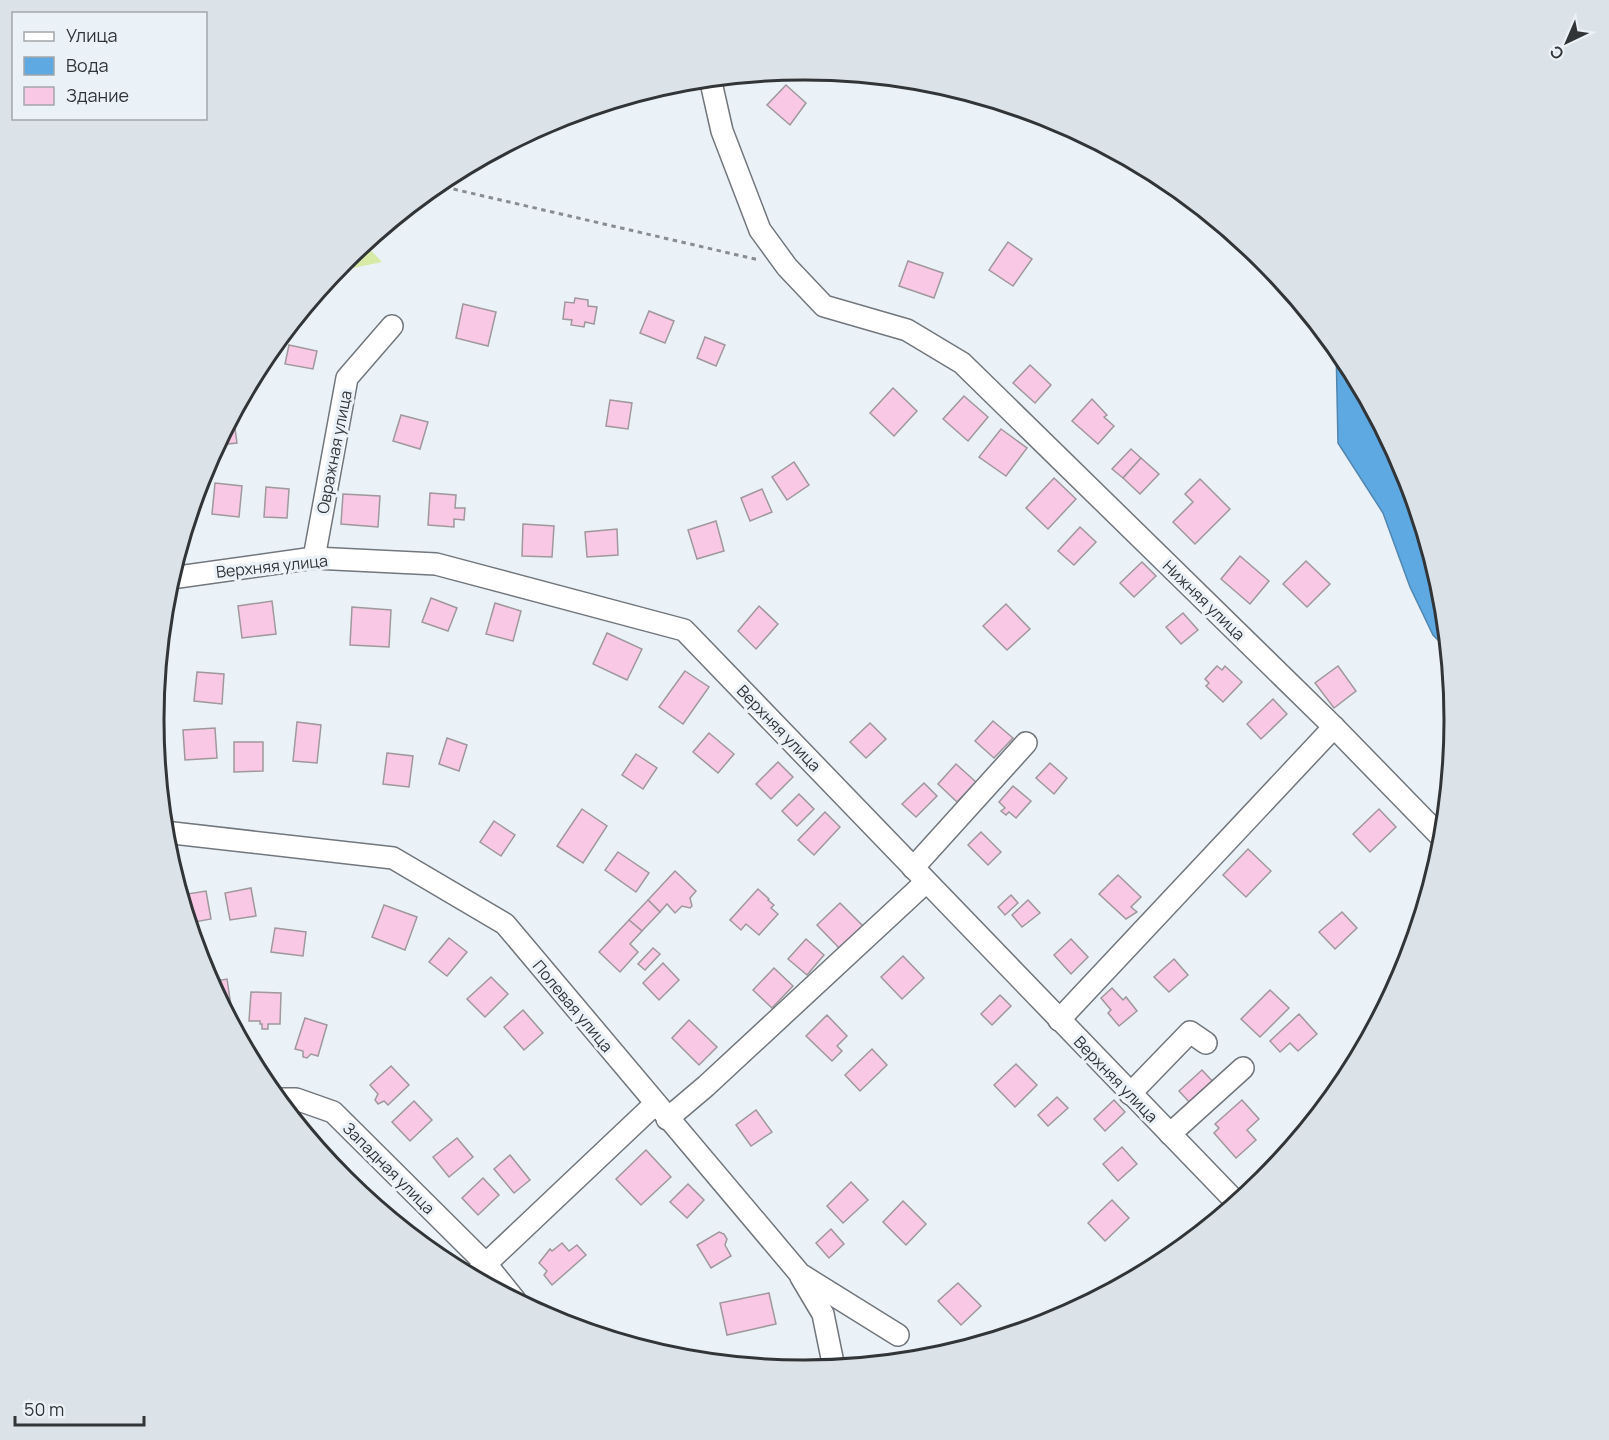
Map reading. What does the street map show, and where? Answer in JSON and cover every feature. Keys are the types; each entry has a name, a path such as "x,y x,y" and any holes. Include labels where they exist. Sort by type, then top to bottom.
{"street":[{"name":"Нижняя улица","path":"712,87 722,131 760,230 787,267 824,306 907,330 962,363 1334,727 1435,831"},
{"name":"Овражная улица","path":"314,558 347,378 392,326"},
{"name":"Верхняя улица","path":"180,577 314,558 436,564 684,630 1232,1197"},
{"path":"1059,1020 1334,727"},
{"path":"479,1271 661,1111 706,1086 919,875 1026,743"},
{"name":"Полевая улица","path":"174,833 393,858 505,924 800,1274 898,1335"},
{"path":"1130,1094 1190,1032 1206,1043"},
{"path":"1170,1134 1243,1068"},
{"name":"Западная улица","path":"288,1099 296,1099 333,1112 479,1271"},
{"path":"800,1274 824,1314 832,1359"}],"path":[{"path":"448,188 787,267"}],"green space":[{"path":"370,249 382,262 351,269"}],"water":[{"path":"1336,363 1379,437 1411,514 1433,595 1441,643 1433,635 1410,587 1383,513 1338,443"}],"building":[{"path":"786,85 806,103 790,125 767,105"},
{"path":"1008,242 1032,259 1013,286 989,270"},
{"path":"908,261 943,273 934,298 899,286"},
{"path":"575,298 588,300 588,306 597,307 594,324 585,322 584,327 571,325 572,320 563,319 565,302 574,303"},
{"path":"463,304 496,312 488,346 456,338"},
{"path":"649,311 674,321 665,343 640,333"},
{"path":"705,337 725,345 716,366 697,358"},
{"path":"289,345 317,351 313,369 285,364"},
{"path":"1030,365 1051,385 1035,403 1013,383"},
{"path":"893,388 917,411 894,436 870,413"},
{"path":"964,396 988,417 968,441 943,419"},
{"path":"1092,399 1107,415 1104,417 1114,426 1098,444 1072,421"},
{"path":"610,400 632,403 628,429 606,426"},
{"path":"401,415 428,422 420,449 393,441"},
{"path":"235,428 237,443 227,444"},
{"path":"1001,429 1027,448 1006,476 979,457"},
{"path":"1131,449 1141,458 1123,478 1112,469"},
{"path":"1141,458 1159,474 1140,494 1123,478"},
{"path":"794,462 809,485 787,500 772,477"},
{"path":"1054,478 1076,499 1048,529 1026,508"},
{"path":"1200,479 1230,509 1195,544 1173,522 1193,502 1185,494"},
{"path":"215,483 242,486 239,517 212,514"},
{"path":"266,487 289,489 287,518 264,517"},
{"path":"762,489 772,512 750,521 741,498"},
{"path":"430,493 456,495 455,508 465,508 464,520 454,519 454,527 428,525"},
{"path":"343,494 380,496 378,527 341,524"},
{"path":"716,521 724,551 697,559 688,530"},
{"path":"523,524 554,526 552,557 522,556"},
{"path":"1080,527 1096,542 1074,565 1058,551"},
{"path":"617,529 618,555 587,557 585,532"},
{"path":"1240,556 1269,581 1250,604 1221,579"},
{"path":"1306,561 1330,584 1307,607 1283,584"},
{"path":"1142,562 1156,576 1134,597 1120,583"},
{"path":"431,598 457,608 448,631 422,622"},
{"path":"272,601 276,634 242,638 238,606"},
{"path":"495,603 521,611 513,641 486,634"},
{"path":"1006,604 1030,629 1007,650 983,626"},
{"path":"759,606 778,624 756,649 738,631"},
{"path":"352,607 391,610 389,647 350,645"},
{"path":"1183,613 1198,630 1181,644 1166,627"},
{"path":"607,633 642,649 627,680 593,664"},
{"path":"1217,666 1222,670 1225,666 1242,682 1223,702 1206,686 1209,683 1205,679"},
{"path":"1338,666 1356,691 1334,708 1315,683"},
{"path":"685,671 709,687 683,724 659,707"},
{"path":"197,672 224,674 222,704 194,701"},
{"path":"1273,699 1287,714 1261,739 1247,724"},
{"path":"993,721 1013,738 994,758 975,741"},
{"path":"297,722 321,725 317,763 293,761"},
{"path":"870,723 886,739 866,758 850,742"},
{"path":"215,728 217,758 185,760 183,730"},
{"path":"709,733 734,754 718,773 693,752"},
{"path":"447,738 467,745 459,771 439,764"},
{"path":"234,742 263,742 263,771 234,772"},
{"path":"387,753 413,756 409,787 383,784"},
{"path":"636,754 657,768 643,789 622,775"},
{"path":"778,762 793,777 771,799 756,784"},
{"path":"1050,763 1067,778 1054,794 1036,778"},
{"path":"956,764 976,782 957,802 938,784"},
{"path":"924,783 937,796 916,817 902,804"},
{"path":"1013,786 1031,801 1016,818 1009,812 1006,815 1001,811 1005,808 999,802"},
{"path":"799,794 814,809 797,826 782,811"},
{"path":"582,809 607,826 583,863 557,846"},
{"path":"1379,809 1396,827 1370,852 1353,834"},
{"path":"825,812 840,827 814,855 798,840"},
{"path":"494,821 515,835 501,856 480,842"},
{"path":"981,832 1001,852 988,865 968,845"},
{"path":"1248,849 1271,871 1246,897 1223,875"},
{"path":"618,852 649,873 636,892 605,870"},
{"path":"675,871 696,891 690,898 692,906 690,908 682,906 675,913 667,904 660,912 648,900"},
{"path":"1118,875 1141,897 1131,907 1137,912 1126,919 1099,894"},
{"path":"251,888 256,916 230,920 225,893"},
{"path":"758,889 774,905 771,908 778,914 759,935 746,924 741,930 730,920"},
{"path":"206,891 211,919 197,922 188,894"},
{"path":"1011,895 1018,903 1005,915 998,907"},
{"path":"648,900 660,912 642,931 629,920"},
{"path":"1028,900 1040,913 1022,927 1012,915"},
{"path":"840,903 864,927 841,950 817,925"},
{"path":"384,905 417,917 405,950 372,937"},
{"path":"1342,912 1357,928 1335,949 1319,932"},
{"path":"629,920 642,931 630,944 638,952 620,972 599,952"},
{"path":"275,928 306,932 303,956 271,952"},
{"path":"449,938 467,952 447,976 429,962"},
{"path":"806,939 824,955 807,975 788,959"},
{"path":"1071,939 1088,957 1071,974 1054,955"},
{"path":"653,948 660,954 645,970 638,964"},
{"path":"903,956 924,978 902,999 881,977"},
{"path":"1174,959 1188,975 1169,992 1154,977"},
{"path":"663,963 679,980 659,1000 643,983"},
{"path":"774,968 793,986 772,1008 753,990"},
{"path":"491,977 508,994 485,1017 467,999"},
{"path":"227,979 231,1005 230,1003 220,980"},
{"path":"1112,988 1123,1000 1126,997 1137,1011 1119,1026 1108,1013 1111,1010 1101,998"},
{"path":"1270,990 1289,1008 1260,1037 1241,1019"},
{"path":"251,992 281,993 280,1024 268,1024 268,1029 262,1029 260,1021 249,1021"},
{"path":"1000,995 1011,1006 992,1025 981,1014"},
{"path":"523,1010 543,1033 524,1050 504,1027"},
{"path":"1299,1014 1317,1034 1298,1051 1290,1043 1280,1052 1270,1041"},
{"path":"827,1015 847,1036 837,1046 842,1051 832,1061 806,1036"},
{"path":"305,1018 327,1025 318,1056 311,1054 307,1058 303,1057 303,1051 295,1049"},
{"path":"689,1020 717,1047 699,1065 672,1038"},
{"path":"872,1049 887,1065 860,1091 845,1075"},
{"path":"1016,1064 1037,1085 1015,1107 994,1085"},
{"path":"391,1066 409,1085 388,1105 384,1101 378,1104 375,1100 378,1094 370,1085"},
{"path":"1202,1070 1216,1085 1193,1106 1179,1091"},
{"path":"1057,1097 1068,1108 1048,1126 1038,1115"},
{"path":"1114,1100 1125,1112 1105,1131 1094,1119"},
{"path":"1242,1100 1259,1119 1247,1130 1256,1140 1236,1158 1214,1133 1219,1128 1215,1124"},
{"path":"414,1101 432,1120 410,1141 392,1122"},
{"path":"756,1110 772,1132 751,1146 736,1125"},
{"path":"457,1138 473,1157 449,1177 433,1157"},
{"path":"1122,1147 1137,1164 1118,1181 1103,1164"},
{"path":"646,1150 671,1177 641,1205 616,1179"},
{"path":"510,1155 530,1180 514,1193 494,1169"},
{"path":"483,1178 499,1195 478,1215 462,1198"},
{"path":"851,1182 868,1200 843,1223 827,1206"},
{"path":"688,1184 704,1200 687,1218 670,1202"},
{"path":"1112,1200 1129,1218 1105,1241 1088,1223"},
{"path":"903,1201 926,1224 906,1245 883,1222"},
{"path":"831,1229 844,1244 829,1258 816,1243"},
{"path":"719,1232 727,1239 725,1245 731,1256 711,1268 697,1245"},
{"path":"562,1243 569,1251 577,1245 586,1255 552,1285 544,1275 547,1271 539,1263 550,1249 552,1251"},
{"path":"958,1283 981,1306 961,1325 938,1301"},
{"path":"769,1293 776,1324 727,1335 720,1303"}]}
